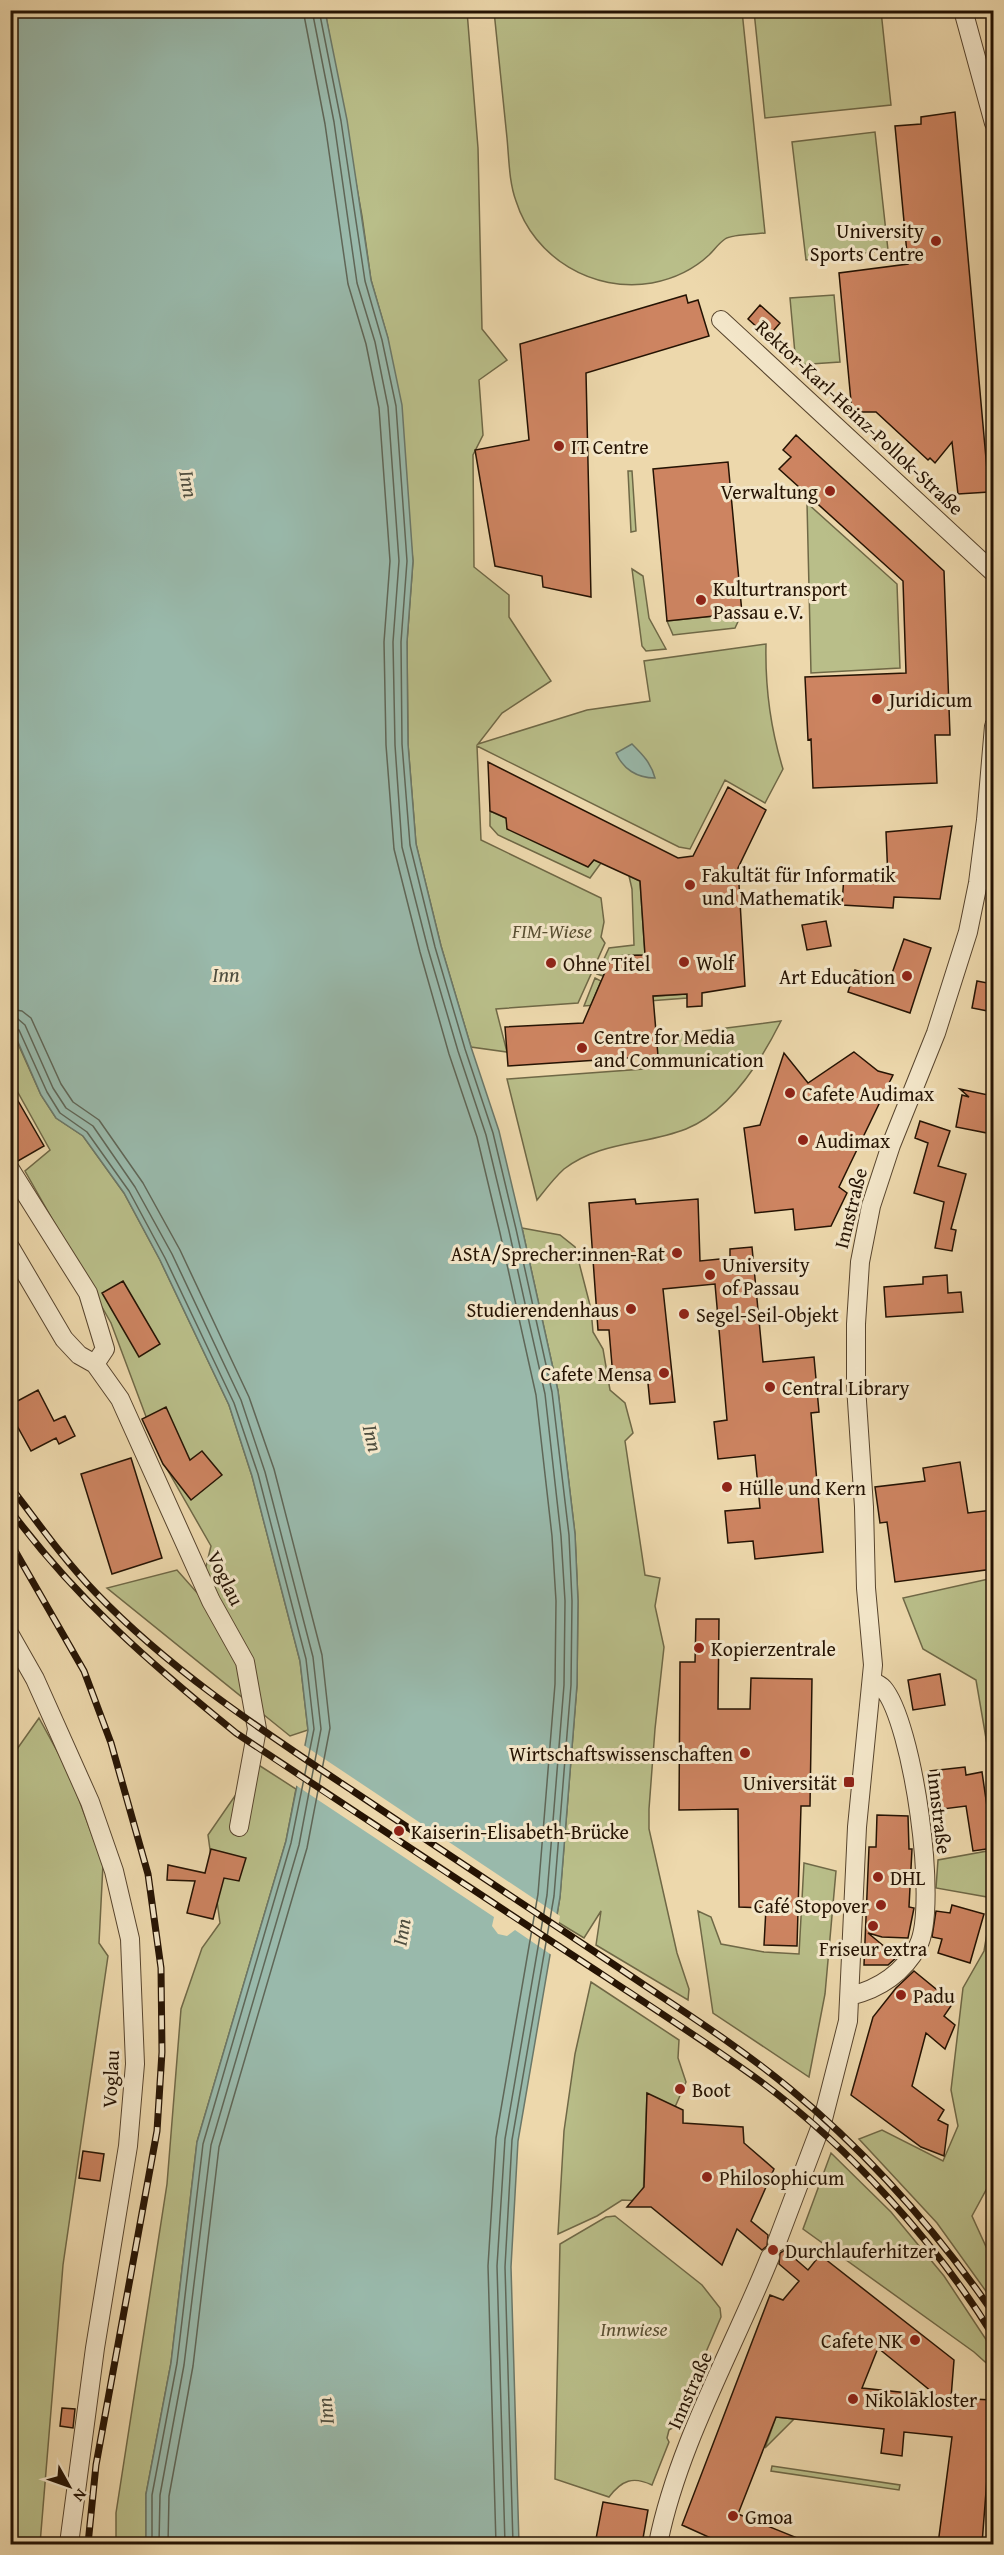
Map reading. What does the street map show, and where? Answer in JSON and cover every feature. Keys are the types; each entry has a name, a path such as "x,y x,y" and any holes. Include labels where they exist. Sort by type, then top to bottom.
{"street":[{"path":"963,10 986,63 993,123"},
{"name":"Rektor-Karl-Heinz-Pollok-Straße","path":"721,320 993,573"},
{"name":"Innstraße","path":"658,2544 691,2438 773,2250 822,2123 848,2021 857,1827 873,1665 866,1588 864,1507 856,1386 856,1324 860,1262 871,1206 891,1145 950,992 986,883 986,820 993,726"},
{"path":"10,1168 88,1293 105,1349 95,1364"},
{"name":"Voglau","path":"10,1247 64,1339 79,1355 95,1364 120,1399 211,1601 245,1662 257,1729 239,1827"},
{"name":"Voglau","path":"10,1635 65,1740 90,1802 114,1871 130,1939 135,2064 128,2146 97,2337 69,2544"},
{"name":"Innstraße","path":"850,1996 870,1991 886,1982 901,1969 919,1944 925,1908 921,1827 915,1780 899,1720 882,1686 872,1680"}],"green space":[{"name":"FIM-Wiese","path":"325,11 467,11 478,148 482,329 507,360 479,380 483,435 473,455 474,567 509,595 509,617 551,681 502,713 478,744 587,710 650,701 644,661 766,644 769,707 783,769 765,803 725,780 690,849 679,847 477,746 481,840 601,898 604,922 601,937 605,943 578,1003 496,1009 507,1052 471,1047 441,946 416,844 408,744 407,642 413,561 388,339 371,280 362,216"},
{"path":"494,11 742,11 765,233 728,237 690,269 652,283 630,285 608,282 569,267 551,255 525,221 514,194"},
{"path":"754,11 881,11 891,105 765,118"},
{"path":"875,132 888,250 806,260 792,142"},
{"path":"834,295 840,362 796,365 790,298"},
{"path":"628,471 632,471 636,531 631,532"},
{"path":"807,503 897,584 900,668 811,673"},
{"path":"632,569 643,576 649,618 666,649 646,651 642,646"},
{"path":"742,613 735,628 673,635 667,621"},
{"path":"490,811 601,863 590,878 498,835 490,826"},
{"path":"629,876 640,881 645,955 612,956 603,976 597,974 609,948 634,945 632,889"},
{"path":"595,978 601,981 593,1001 687,994 687,998 584,1006"},
{"path":"781,1021 754,1068 717,1110 686,1129 608,1148 578,1160 564,1169 537,1200 507,1079 657,1068 656,1037"},
{"path":"10,1026 41,1095 56,1118 83,1136 124,1193 160,1260 229,1405 252,1476 300,1661 308,1730 290,1736 107,1588 177,1570 199,1595 211,1546 163,1462 111,1323 25,1171 50,1150 11,1080"},
{"path":"522,1228 560,1235 575,1247 591,1309 593,1332 603,1349 610,1390 625,1403 633,1433 625,1441 645,1575 660,1578 655,1606 664,1647 655,1729 649,1829 677,1953 689,1989 688,2000 596,1945 601,1911 584,1938 556,1921 560,1897 577,1685 578,1601 575,1534 558,1391"},
{"path":"994,1578 993,1779 976,1680 923,1649 903,1598"},
{"path":"39,1718 69,1773 103,1864 99,1943 108,1956 63,2265 40,2544 11,2544 10,1759"},
{"path":"257,1764 296,1789 286,1841 197,2142 171,2363 146,2494 146,2544 116,2544 116,2513 167,2184 181,2009 202,1948 220,1923 208,1835"},
{"path":"993,1850 993,1898 936,1888 938,1860"},
{"path":"804,1863 836,1871 825,1994 809,2077 713,2013 698,1911 711,1917 721,1944 764,1952 799,1954"},
{"path":"993,1899 993,2177 972,2216 993,2262 993,2301 937,2223 859,2139 882,2130 943,2161 958,2126 951,2090 963,1988 984,1951"},
{"path":"591,1982 679,2040 678,2058 686,2082 675,2107 647,2094 643,2201 622,2200 597,2216 558,2234 564,2131 575,2054"},
{"path":"831,2153 891,2212 944,2276 993,2350 993,2369 974,2352 803,2229"},
{"name":"Innwiese","path":"615,2216 702,2285 720,2308 721,2317 674,2427 669,2430 667,2438 669,2442 652,2485 633,2480 628,2481 609,2497 555,2479 560,2244 606,2217"},
{"path":"776,2417 794,2419 765,2448"},
{"path":"772,2466 900,2485 899,2490 771,2471"}],"water":[{"name":"Inn","path":"10,11 325,11 347,120 371,280 388,338 402,405 413,561 407,642 408,744 416,844 441,946 499,1131 522,1228 558,1391 575,1534 578,1601 577,1685 560,1897 518,2141 511,2267 519,2544 146,2544 146,2494 171,2363 197,2142 286,1841 308,1730 300,1661 252,1476 229,1405 160,1260 124,1193 83,1136 56,1118 41,1095 11,1026"},
{"path":"632,744 649,764 655,778 648,778 631,771 619,759 616,753"}],"pier":[{"path":"302,1744 560,1916 553,1956 515,1930 507,1936 498,1934 492,1926 494,1917 294,1784"}],"building":[{"name":"University Sports Centre","path":"955,112 989,492 958,494 952,442 935,463 930,458 928,460 876,412 852,412 839,273 908,264 895,126 921,124 921,117"},
{"name":"IT Centre","path":"686,295 688,303 698,300 709,336 586,373 591,597 543,587 542,576 495,566 475,450 529,440 520,344"},
{"path":"760,305 780,323 768,337 748,319"},
{"name":"Juridicum","path":"796,435 944,571 950,735 935,735 937,783 813,788 805,677 906,673 903,581 779,469 791,457 783,450"},
{"path":"728,462 742,613 667,621 653,469"},
{"name":"Fakultät für Informatik und Mathematik","path":"488,762 678,858 693,856 728,787 766,810 738,868 745,986 702,993 702,1006 687,1007 687,994 653,996 658,1056 508,1066 505,1027 583,1023 612,956 645,955 640,881 594,860 588,867 507,829 506,818 490,811"},
{"path":"952,826 940,899 894,897 893,908 842,905 844,875 888,879 886,832"},
{"path":"826,921 831,946 807,950 802,925"},
{"name":"Art Education","path":"904,939 931,948 910,1013 848,992 855,970 889,982"},
{"path":"977,981 993,984 993,1012 972,1008"},
{"name":"Audimax","path":"854,1052 878,1071 893,1075 839,1187 847,1193 831,1226 795,1230 793,1209 755,1213 744,1128 760,1125 784,1053 808,1083"},
{"path":"10,1087 44,1146 18,1161 10,1147"},
{"path":"960,1089 993,1096 987,1133 956,1127 962,1095 969,1097"},
{"path":"920,1121 950,1131 938,1166 966,1174 951,1229 956,1230 952,1251 935,1248 944,1202 914,1193 928,1143 915,1138"},
{"path":"635,1199 636,1204 698,1199 700,1261 730,1258 730,1249 752,1247 763,1362 814,1357 819,1412 811,1413 823,1552 755,1559 753,1541 728,1543 725,1511 760,1508 755,1455 718,1459 714,1422 727,1420 715,1284 663,1289 675,1402 650,1404 647,1373 613,1377 609,1330 598,1330 589,1203"},
{"path":"947,1275 948,1293 961,1292 963,1312 886,1317 884,1287 923,1284 923,1277"},
{"path":"123,1281 160,1344 139,1357 102,1293"},
{"path":"38,1390 54,1421 65,1416 75,1436 59,1444 56,1438 31,1451 10,1413 10,1405"},
{"path":"166,1407 190,1460 202,1451 222,1475 191,1500 163,1464 142,1419"},
{"path":"131,1458 162,1558 112,1574 81,1474"},
{"path":"960,1462 968,1513 993,1510 993,1569 895,1582 887,1522 880,1523 875,1487 925,1481 923,1468"},
{"name":"Wirtschaftswissenschaften","path":"696,1619 719,1619 718,1709 750,1709 751,1678 812,1679 810,1806 801,1806 797,1946 764,1945 766,1908 739,1907 738,1809 679,1810 680,1662 695,1662"},
{"path":"940,1674 945,1705 913,1710 908,1680"},
{"path":"965,1767 966,1775 982,1772 993,1848 973,1851 966,1806 935,1810 930,1771"},
{"path":"877,1815 908,1816 909,1849 912,1849 909,1907 914,1908 908,1938 882,1937 868,1933 897,1957 888,1965 864,1965 869,1847 876,1847"},
{"path":"211,1849 246,1858 239,1881 224,1878 213,1919 187,1913 195,1881 167,1880 168,1865 205,1873"},
{"path":"952,1905 984,1914 970,1963 938,1953 942,1939 932,1937 936,1911 950,1913"},
{"path":"914,1971 953,2003 944,2016 955,2025 945,2049 926,2033 912,2086 944,2110 938,2120 948,2125 944,2156 921,2147 851,2095 873,2017 896,1988"},
{"name":"Philosophicum","path":"647,2093 683,2110 683,2123 743,2127 744,2143 774,2169 751,2221 768,2235 767,2246 762,2250 737,2229 722,2265 651,2207 627,2207 644,2187"},
{"path":"83,2151 104,2154 100,2181 79,2178"},
{"name":"Nikolakloster","path":"785,2250 808,2270 820,2255 954,2360 951,2398 993,2400 982,2544 938,2544 952,2437 904,2432 902,2456 881,2453 884,2429 776,2417 738,2514 812,2544 724,2544 682,2525 770,2295 783,2300 799,2281 779,2264 780,2253","holes":["878,2348 937,2396 862,2388"]},
{"path":"62,2408 75,2409 73,2428 60,2426"},
{"path":"603,2502 648,2510 642,2544 595,2544"}],"railway":[{"path":"10,1486 62,1554 96,1593 155,1648 219,1699 285,1746 706,2026 789,2088 846,2139 899,2194 949,2252 994,2314"},
{"path":"10,1510 35,1543 88,1602 144,1655 236,1733 686,2030 760,2081 793,2107 826,2135 889,2198 945,2266 994,2337"},
{"path":"10,1542 84,1671 111,1743 148,1874 161,1968 162,2052 157,2131 96,2465 88,2544"}],"place":[{"name":"University Sports Centre","path":"936,241"},
{"name":"IT Centre","path":"559,446"},
{"name":"Verwaltung","path":"830,491"},
{"name":"Kulturtransport Passau e.V.","path":"701,600"},
{"name":"Juridicum","path":"877,699"},
{"name":"Fakultät für Informatik und Mathematik","path":"690,885"},
{"name":"Wolf","path":"684,962"},
{"name":"Ohne Titel","path":"551,963"},
{"name":"Art Education","path":"907,976"},
{"name":"Centre for Media and Communication","path":"582,1048"},
{"name":"Cafete Audimax","path":"790,1093"},
{"name":"Audimax","path":"803,1140"},
{"name":"AStA/Sprecher:innen-Rat","path":"677,1253"},
{"name":"University of Passau","path":"710,1275"},
{"name":"Studierendenhaus","path":"631,1309"},
{"name":"Segel-Seil-Objekt","path":"684,1314"},
{"name":"Cafete Mensa","path":"664,1373"},
{"name":"Central Library","path":"770,1387"},
{"name":"Hülle und Kern","path":"727,1487"},
{"name":"Kopierzentrale","path":"699,1648"},
{"name":"Wirtschaftswissenschaften","path":"745,1753"},
{"name":"Universität","path":"849,1782"},
{"name":"Kaiserin-Elisabeth-Brücke","path":"399,1831"},
{"name":"DHL","path":"878,1877"},
{"name":"Café Stopover","path":"881,1905"},
{"name":"Friseur extra","path":"873,1926"},
{"name":"Padu","path":"901,1995"},
{"name":"Boot","path":"680,2089"},
{"name":"Philosophicum","path":"707,2177"},
{"name":"Durchlauferhitzer","path":"773,2250"},
{"name":"Cafete NK","path":"915,2340"},
{"name":"Nikolakloster","path":"853,2399"},
{"name":"Gmoa","path":"733,2516"}]}
